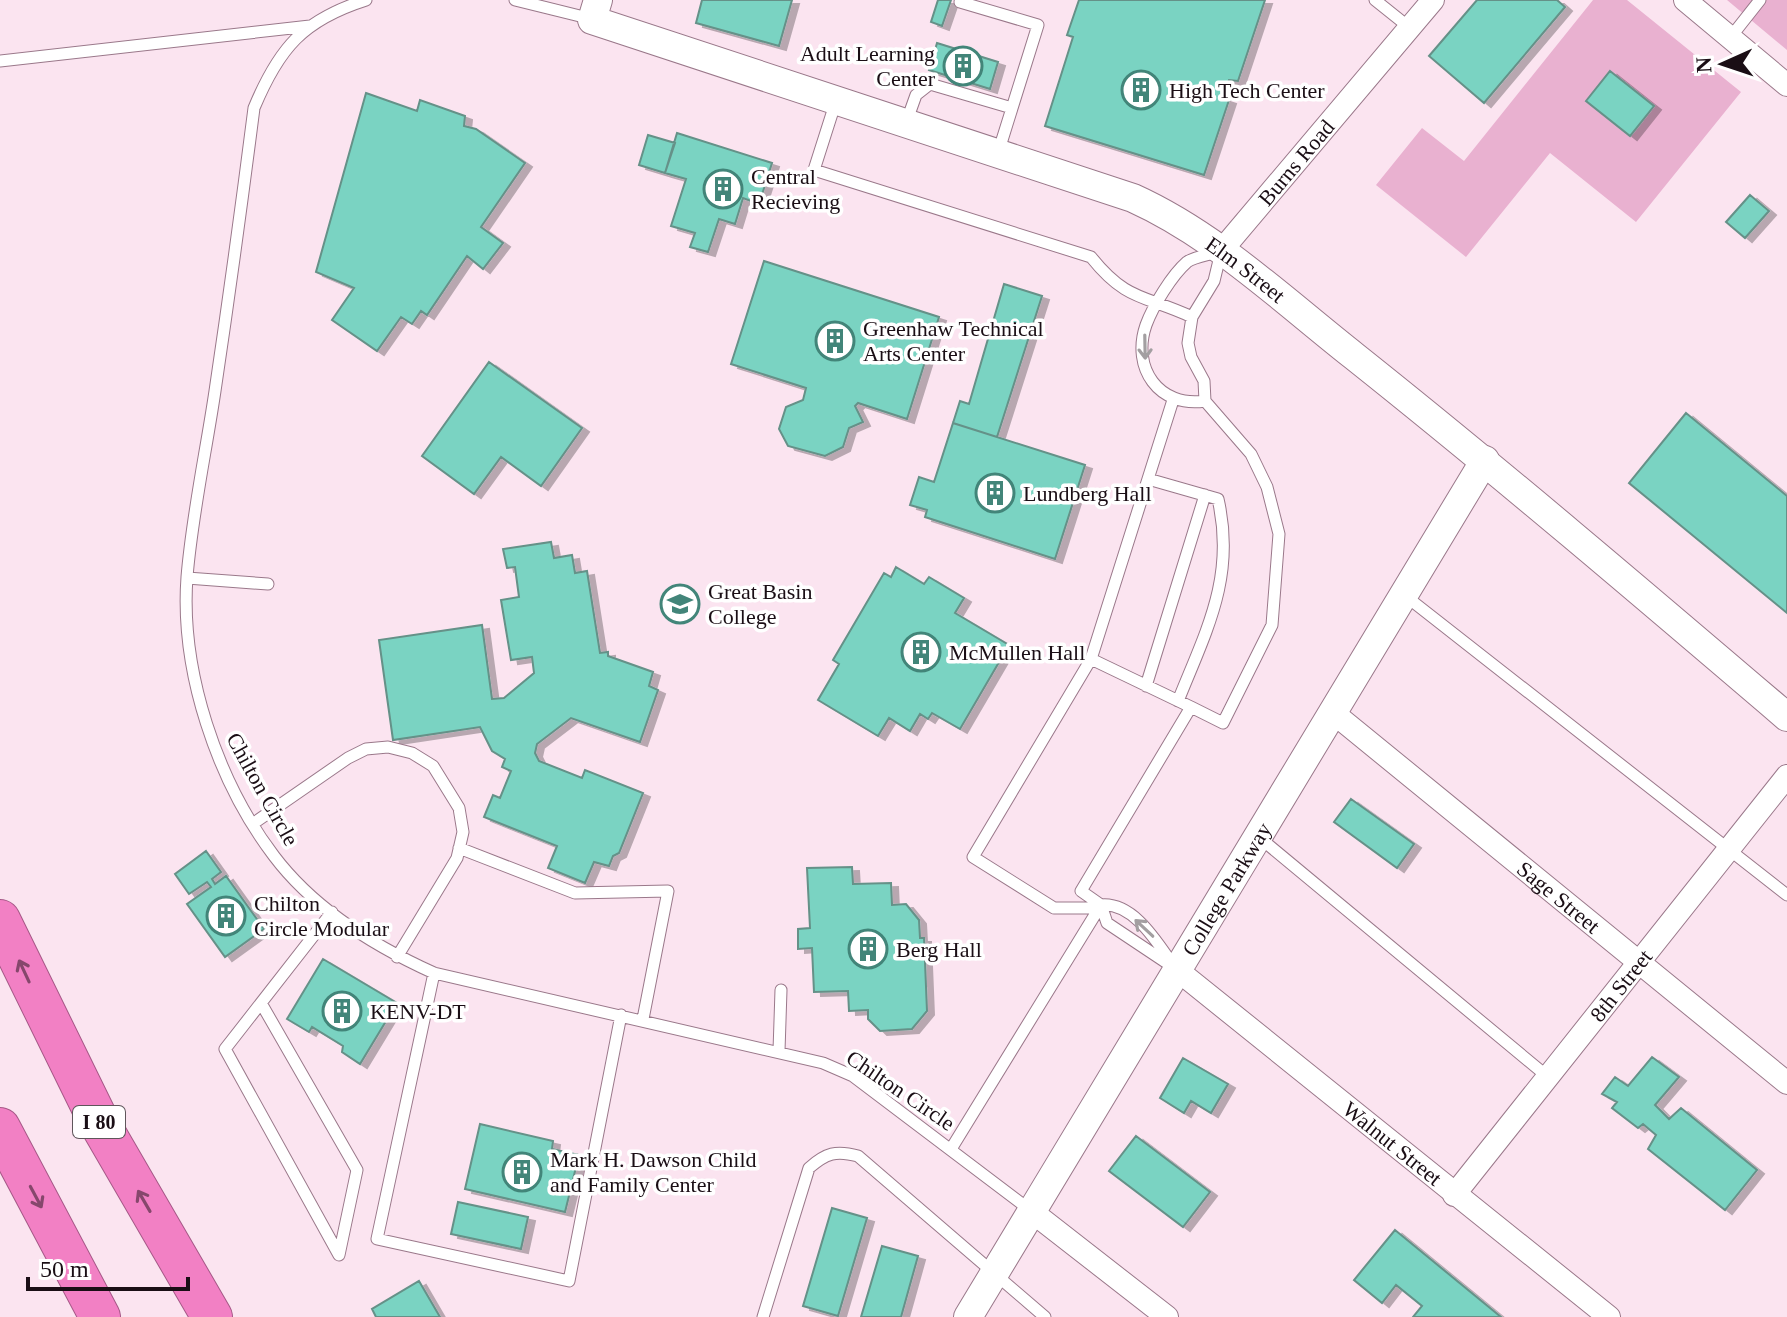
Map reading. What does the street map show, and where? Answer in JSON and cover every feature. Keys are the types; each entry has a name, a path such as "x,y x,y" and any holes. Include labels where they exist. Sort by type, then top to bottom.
{"highway":[{"name":"I 80","path":"0,920 100,1124 212,1317"},
{"path":"0,1128 100,1317"}],"street":[{"name":"Burns Road","path":"1221,251 1433,0"},
{"path":"1685,0 1787,85"},
{"name":"Elm Street","path":"595,10 836,100 1133,198 1165,212 1221,251 1485,460 1787,717"},
{"name":"College Parkway","path":"968,1317 1485,460"},
{"name":"Sage Street","path":"1331,711 1787,1083"},
{"name":"8th Street","path":"1454,1195 1787,776"},
{"name":"Walnut Street","path":"1176,969 1609,1317"},
{"path":"1031,1211 1167,1317"}],"lane":[{"name":"Chilton Circle","path":"366,0 339,8 311,25 271,67 254,108 187,578 191,657 201,710 213,744 254,823 274,856 332,912 397,957 434,973 823,1063 853,1076 1031,1211"},
{"path":"515,0 595,10"},
{"path":"1375,0 1410,28"},
{"path":"1730,38 1760,0"},
{"path":"960,2 1038,25 998,154"},
{"path":"0,61 311,25"},
{"path":"906,123 916,95 930,84 1012,108"},
{"path":"836,100 814,170 1091,257 1110,281 1134,297 1159,301 1192,317"},
{"path":"1091,659 1223,723 1272,625 1277,592 1279,534 1267,487 1251,454 1205,401 1204,381 1191,357 1188,343 1192,317 1214,281 1221,251 1188,261 1159,301 1146,326 1143,352 1149,374 1163,395 1184,404 1205,401"},
{"path":"1173,400 1091,659 973,857 1054,908 1113,904 1148,929 1176,969"},
{"path":"1148,479 1218,499 1225,564 1218,603 1178,701"},
{"path":"1146,686 1205,495"},
{"path":"187,578 268,584"},
{"path":"1403,594 1787,895"},
{"path":"1176,969 1107,923 1100,906 1081,891 1191,707"},
{"path":"254,823 348,758 366,749 388,747 423,760 447,784 459,808 463,832 459,848 397,957"},
{"path":"1260,837 1548,1077"},
{"path":"459,848 575,893 668,891 643,1019"},
{"path":"951,1149 1100,906"},
{"path":"261,1003 357,1170 339,1255 225,1049 332,912"},
{"path":"434,973 377,1239 569,1281 621,1015"},
{"path":"779,1051 781,990"},
{"path":"763,1317 809,1168 823,1155 839,1151 858,1156 1045,1317"}],"shaded area":[{"path":"1593,0 1627,0 1741,92 1636,222 1550,153 1466,257 1376,185 1422,128 1464,161"},
{"path":"1727,0 1787,0 1787,50"}],"building":[{"path":"702,0 792,0 779,46 696,23"},
{"path":"938,0 951,0 942,26 931,22"},
{"name":"High Tech Center","path":"1079,0 1265,0 1238,81 1229,80 1223,98 1229,100 1204,175 1045,126 1073,37 1067,35"},
{"path":"1477,0 1557,0 1565,7 1484,103 1429,56"},
{"name":"Adult Learning Center","path":"937,43 998,62 990,89 929,70"},
{"path":"1610,71 1654,106 1630,136 1586,101"},
{"path":"366,93 417,111 420,100 465,116 464,126 476,129 525,163 481,227 503,243 483,269 467,256 427,315 421,311 412,324 401,317 377,351 332,320 354,288 316,272"},
{"name":"Central Recieving","path":"677,133 772,163 759,204 743,198 735,224 719,219 708,252 690,247 695,233 671,226 686,179 665,173"},
{"path":"648,135 675,143 665,173 639,165"},
{"path":"1750,195 1769,211 1745,238 1726,222"},
{"name":"Greenhaw Technical Arts Center","path":"764,261 939,317 907,419 858,403 855,406 863,422 849,428 843,447 825,456 788,446 779,429 786,407 803,400 806,388 731,364"},
{"path":"1004,284 1042,296 997,437 953,423 960,401 969,404"},
{"path":"489,362 582,428 541,486 501,457 474,494 422,456"},
{"path":"1686,413 1787,496 1787,613 1629,483"},
{"name":"Lundberg Hall","path":"953,423 1085,465 1055,559 925,517 927,510 910,505 919,477 934,482"},
{"path":"551,542 554,558 572,555 575,573 587,571 600,653 608,652 608,656 653,672 649,686 658,690 640,742 571,718 537,744 535,753 539,761 582,778 585,770 643,793 619,853 613,856 609,866 594,862 585,883 548,868 557,846 484,817 493,795 500,798 511,771 502,767 505,759 492,751 480,727 393,740 379,640 482,625 492,699 504,698 534,673 532,657 511,660 501,600 519,597 515,567 507,568 503,549"},
{"name":"McMullen Hall","path":"896,567 924,584 929,577 964,598 955,613 1009,645 960,729 932,713 928,719 920,714 910,731 889,718 878,736 818,700 839,664 833,660 884,573 891,577"},
{"path":"1351,799 1414,844 1397,868 1334,822"},
{"name":"Chilton Circle Modular","path":"206,851 221,872 212,879 215,884 226,876 264,929 225,957 187,904 211,887 207,882 189,894 175,874"},
{"name":"Berg Hall","path":"852,867 853,884 891,883 892,905 906,904 919,920 920,938 924,938 927,1011 912,1029 880,1031 868,1019 868,1010 849,1011 848,991 814,992 812,948 798,949 798,929 810,928 807,868"},
{"name":"KENV-DT","path":"323,959 397,1003 360,1064 342,1052 343,1046 312,1027 309,1032 287,1019"},
{"path":"1652,1057 1679,1077 1655,1105 1669,1119 1681,1108 1757,1170 1725,1210 1648,1149 1656,1135 1643,1124 1638,1128 1612,1108 1617,1102 1602,1094 1615,1077 1628,1086"},
{"path":"1183,1058 1228,1084 1211,1113 1191,1101 1184,1113 1160,1098"},
{"name":"Mark H. Dawson Child and Family Center","path":"480,1124 553,1141 552,1149 579,1155 565,1212 465,1189"},
{"path":"1136,1136 1210,1192 1183,1227 1109,1171"},
{"path":"458,1202 528,1217 521,1249 451,1234"},
{"path":"832,1208 867,1218 838,1316 803,1306"},
{"path":"1395,1230 1501,1317 1413,1317 1422,1306 1396,1285 1382,1303 1354,1280"},
{"path":"882,1246 918,1256 901,1317 861,1317"},
{"path":"419,1281 440,1317 376,1317 372,1309"}],"place":[{"name":"Adult Learning Center","path":"963,66"},
{"name":"High Tech Center","path":"1141,90"},
{"name":"Central Recieving","path":"723,189"},
{"name":"Greenhaw Technical Arts Center","path":"835,341"},
{"name":"Lundberg Hall","path":"995,493"},
{"name":"Great Basin College","path":"680,604"},
{"name":"McMullen Hall","path":"921,652"},
{"name":"Chilton Circle Modular","path":"226,916"},
{"name":"Berg Hall","path":"868,949"},
{"name":"KENV-DT","path":"342,1011"},
{"name":"Mark H. Dawson Child and Family Center","path":"522,1172"}]}
